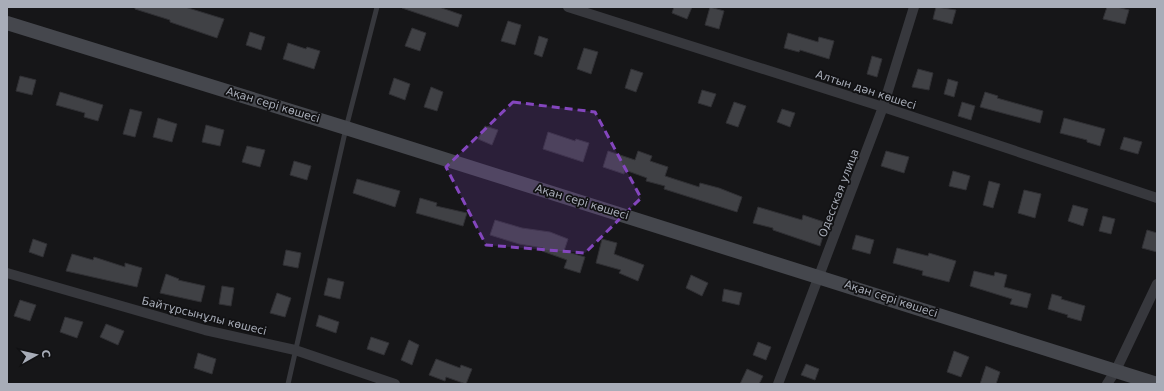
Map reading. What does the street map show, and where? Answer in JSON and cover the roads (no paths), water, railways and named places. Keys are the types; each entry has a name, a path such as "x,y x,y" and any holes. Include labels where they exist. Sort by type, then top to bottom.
{"street":[{"name":"Алтын дән көшесі","path":"568,7 883,107 1157,198"},
{"name":"Одесская улица","path":"778,384 820,277 883,107 914,7"},
{"name":"Ақан сері көшесі","path":"7,23 346,128 1157,384"},
{"name":"Байтұрсынұлы көшесі","path":"7,273 204,330 295,350 395,384"},
{"path":"1107,384 1116,370 1157,284"}],"lane":[{"path":"288,384 346,128 377,7"}]}
